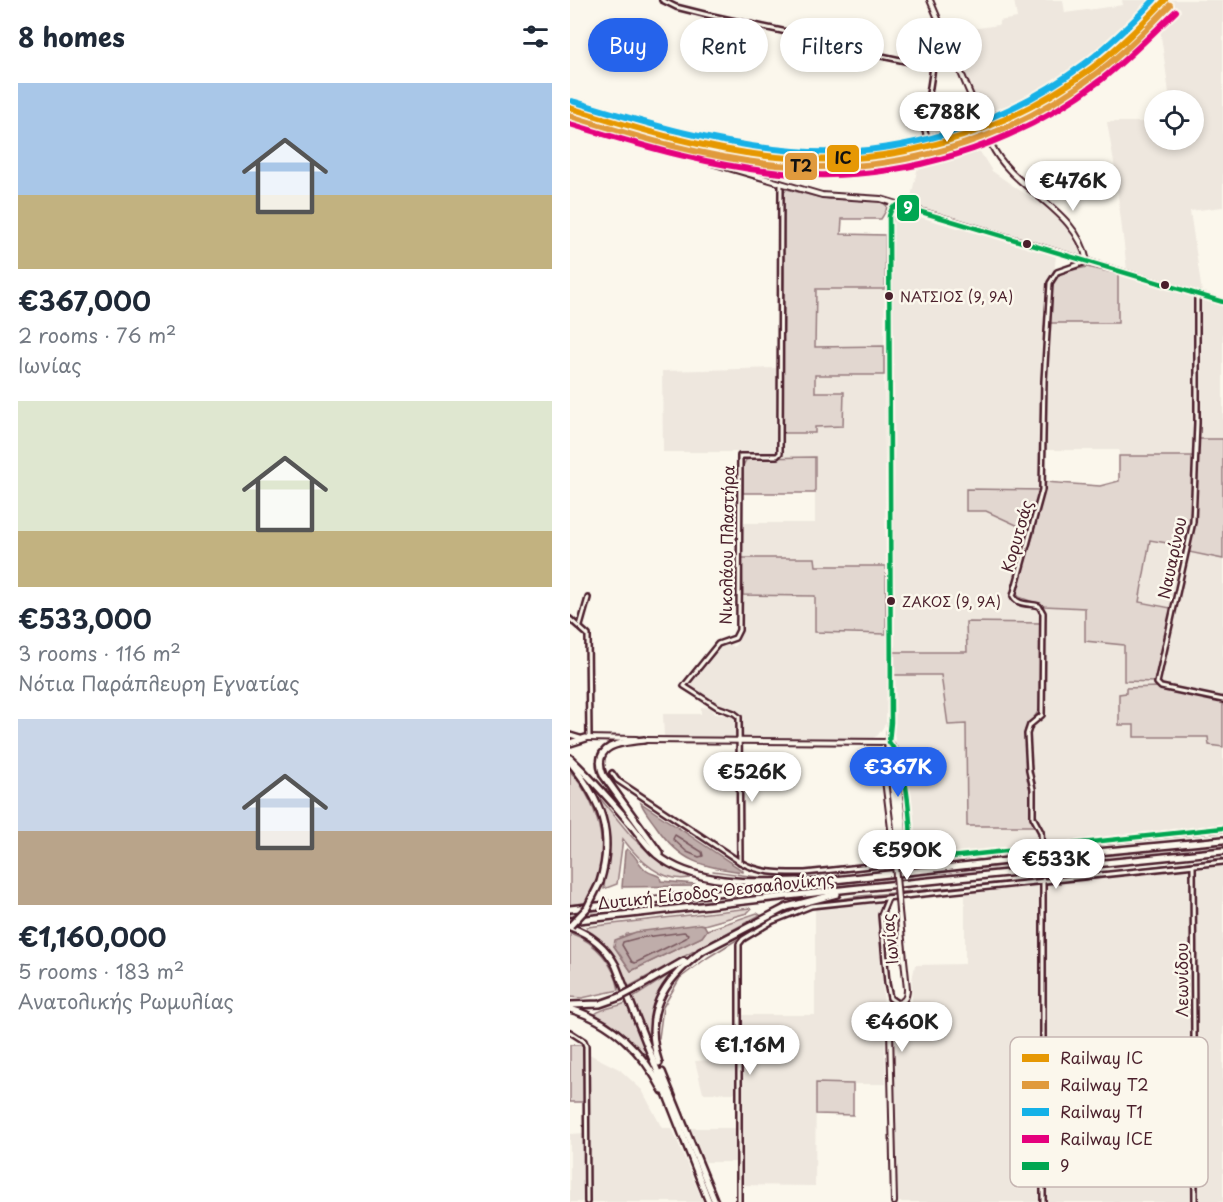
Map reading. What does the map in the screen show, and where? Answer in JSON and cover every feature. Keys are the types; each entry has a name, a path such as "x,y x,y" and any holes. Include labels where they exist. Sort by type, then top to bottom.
{"highway":[{"path":"570,743 587,738"},
{"path":"644,740 619,743 609,748 603,753 601,766 603,775 664,860"},
{"path":"570,758 648,845 664,860 684,870 708,876 764,882 823,882"},
{"path":"570,762 592,790 602,815 606,834 606,854 600,882 587,908 570,927 597,941 612,959 709,1202"},
{"name":"Δυτική Είσοδος Θεσσαλονίκης","path":"570,909 1034,858 1223,840"},
{"name":"Δυτική Είσοδος Θεσσαλονίκης","path":"570,921 850,889 1223,851"},
{"path":"570,1007 600,1004 620,997 787,907 850,889"},
{"path":"701,952 681,968 662,993 655,1010 653,1038 660,1065 715,1202"},
{"path":"570,1007 593,1017 624,1038 659,1083 672,1108"}],"street":[{"path":"662,0 676,7 896,59"},
{"path":"930,0 938,18"},
{"path":"693,136 762,150 817,152 864,150 927,138 958,129 986,116 1011,110 1082,67 1106,49 1155,0"},
{"path":"927,138 924,127 932,72"},
{"path":"960,72 992,144 1007,168 1067,222 1081,245 1087,261"},
{"path":"570,122 781,184 831,196 873,197 1223,302"},
{"name":"Νικολάου Πλαστήρα","path":"741,741 738,714 719,709 684,686 718,644 735,638 739,630 740,456 777,456 779,454 781,184"},
{"name":"Ιωνίας","path":"894,1202 890,1038 891,1023 897,1003 905,999 907,989 885,768 891,710 889,223 890,211 898,205"},
{"name":"Κορυτσάς","path":"1042,847 1041,832 1033,817 1033,789 1029,771 1027,734 1030,725 1042,715 1043,613 1039,606 1020,603 1013,596 1042,490 1045,359 1050,283 1057,272 1087,261"},
{"name":"Ναυαρίνου","path":"1197,294 1197,423 1193,522 1157,683 1161,687 1223,700"},
{"path":"580,626 588,598"},
{"path":"570,619 588,635 587,738"},
{"path":"570,735 587,738 644,740 889,742 895,749 901,768 913,861"},
{"path":"740,862 741,741"},
{"path":"885,768 901,768"},
{"path":"612,773 617,780 740,862 757,870 784,873 805,873 1223,828"},
{"path":"740,1202 739,950 741,942 755,931 799,910 835,903 1223,861"},
{"name":"Λεωνίδου","path":"1193,865 1194,1037"},
{"path":"1043,880 1043,1037"},
{"path":"888,898 881,915 885,962 888,994 892,1001 897,1003"},
{"path":"570,1032 586,1044 587,1202"},
{"name":"Λεωνίδου","path":"1195,1187 1195,1202"}],"shaded area":[{"path":"1014,0 1063,0 1065,13 1123,5 1122,0 1153,0 1113,41 1080,66 1020,101 981,114 962,72 982,72 982,27 999,25 999,21 1017,18"},
{"path":"1157,0 1223,0 1223,207 1190,211 1202,292 1127,270 1107,122 1144,122 1144,150 1204,150 1204,90 1169,90 1160,29 1158,28 1143,38 1140,34 1089,78 1032,114 1027,104 1083,69"},
{"path":"972,139 992,171 1054,214 1067,228 1080,251 1079,257 909,205 921,154"},
{"path":"787,189 830,199 875,200 887,206 881,219 842,219 841,234 885,235 885,289 816,289 815,347 884,346 884,375 815,375 815,392 844,392 843,426 815,427 815,433 782,433 783,198"},
{"path":"895,210 1056,256 1048,323 1118,323 1118,274 1223,305 1223,439 1198,439 1197,456 1119,456 1119,450 1045,450 1044,490 966,489 966,511 985,511 1034,533 1016,592 1044,606 1085,608 1125,645 1125,681 1171,608 1139,602 1150,540 1185,546 1184,551 1223,559 1223,701 1126,688 1127,694 1119,694 1135,725 1135,737 1209,737 1209,745 1223,747 1223,826 921,858 915,853 908,794 894,734 893,675 941,675 948,724 966,724 1032,826 1025,730 1040,709 1041,623 967,622 967,652 893,652 892,212"},
{"path":"1087,267 1118,274 1118,323 1048,323 1053,280 1063,272"},
{"path":"816,288 885,289 884,346 815,347"},
{"path":"777,368 776,452 663,452 662,371"},
{"path":"815,375 884,375 886,566 815,566 814,558 742,558 741,523 815,523 815,458 781,458 782,433 815,433"},
{"path":"1197,439 1223,439 1223,559 1184,551 1184,546 1150,540 1139,602 1171,608 1155,682 1124,681 1124,645 1085,641 1085,608 1044,606 1019,597 1016,592 1034,533 986,511 966,511 966,489 1044,490 1045,482 1100,486 1119,481 1119,456 1196,456"},
{"path":"815,457 815,493 743,493 743,466 746,460"},
{"path":"742,558 815,558 816,566 886,566 886,634 815,632 815,596 743,595"},
{"path":"743,595 815,596 815,632 886,634 886,723 878,735 872,739 664,738 663,714 701,714 701,707 712,708 714,714 733,715 734,711 714,703 691,686 690,682 715,650 726,642 734,647 739,639 742,630"},
{"path":"966,622 1041,623 1040,709 1025,730 1027,778 1031,790 1033,826 967,826 966,724 948,725 941,675 893,675 893,652 967,652"},
{"path":"1158,687 1223,701 1223,747 1209,745 1208,737 1134,737 1134,725 1119,725 1119,694 1126,693 1126,688"},
{"path":"570,771 590,801 597,818 602,852 595,886 586,903 570,905"},
{"path":"597,797 632,837 662,864 688,875 689,878 669,877 651,868 623,839 617,884 604,889 608,833"},
{"path":"1223,843 1223,847 570,917 570,911"},
{"path":"1223,865 1223,1202 1197,1202 1197,1187 1208,1187 1208,1037 1196,1037 1195,869"},
{"path":"1190,869 1191,1037 1010,1037 1010,1187 1192,1187 1192,1202 895,1202 894,1022 895,1020 912,1019 912,980 915,965 965,964 965,892"},
{"path":"880,901 878,920 886,1084 816,1084 815,1186 737,1185 737,1162 705,1162 691,1128 737,1128 738,1093 703,1093 695,1061 737,1059 738,1015 815,1015 815,908"},
{"path":"750,908 747,913 704,925 627,934 614,946 631,971 702,937 707,930 757,913 760,915 630,986 627,986 608,949 585,931 587,927"},
{"path":"570,933 596,948 613,971 619,990 582,998 570,997"},
{"path":"670,974 655,1004 649,1036 646,1038 632,1001 633,998"},
{"path":"626,1003 651,1066 623,1033 595,1014"},
{"path":"570,1045 583,1045 585,1102 570,1102"},
{"path":"585,1052 619,1069 642,1090 662,1128 672,1128 703,1202 570,1202 570,1134 585,1133"},
{"path":"816,1083 853,1084 853,1115 816,1114"}],"water":[{"path":"641,803 743,872 704,865 683,855 665,838"},
{"path":"627,849 644,868 660,877 661,881 695,884 695,886 622,887"},
{"path":"704,925 707,930 702,937 631,971 614,946 615,940 636,932"}],"waterway":[{"path":"713,871 764,878 794,877 1223,832"},
{"path":"808,904 860,896 1074,876 1223,858"},
{"path":"659,1038 663,1007 680,978 707,958 769,920 804,905"}],"rail line":[{"name":"T1","path":"572,101 682,132 765,148 833,152 911,143 985,120 1021,104 1055,84 1105,47 1154,0"},
{"name":"IC","path":"570,108 672,138 751,154 819,159 861,158 902,152 982,129 1057,92 1112,52 1165,0"},
{"name":"T2","path":"570,116 672,146 751,162 820,167 863,165 905,159 986,136 1062,98 1117,57 1170,5"},
{"name":"ICE","path":"570,124 680,155 763,171 833,175 875,172 915,165 956,155 995,141 1068,103 1112,71 1176,11"}],"transit line":[{"name":"9","path":"1223,302 898,205 892,208 889,216 891,722 889,742 896,753 905,783 913,861 1223,828"}],"place":[{"name":"ΝΑΤΣΙΟΣ (9, 9Α)","path":"889,296"},
{"name":"ΖΑΚΟΣ (9, 9Α)","path":"891,601"}]}
